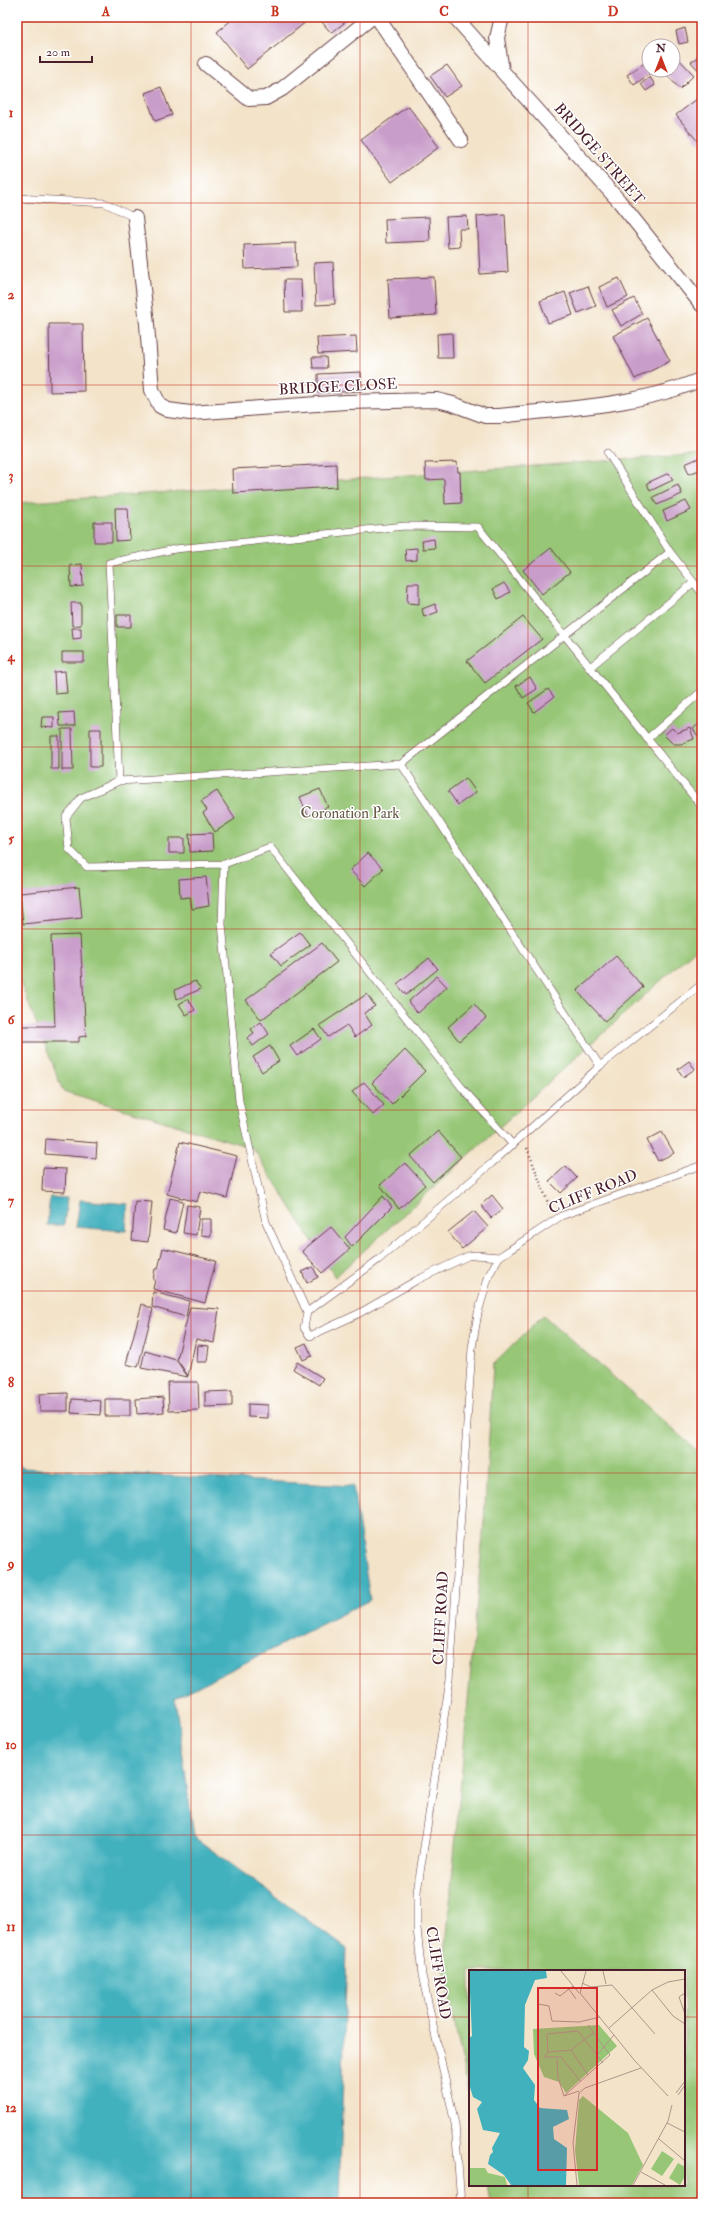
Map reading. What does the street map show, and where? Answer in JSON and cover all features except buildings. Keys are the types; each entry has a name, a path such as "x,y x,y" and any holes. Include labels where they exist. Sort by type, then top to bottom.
{"street":[{"path":"206,64 249,99 266,98 282,89 372,17"},
{"path":"377,17 461,140"},
{"name":"BRIDGE STREET","path":"455,17 619,201 702,305"},
{"path":"502,17 497,38 502,71"},
{"name":"BRIDGE CLOSE","path":"135,218 147,324 152,390 160,406 168,410 190,413 346,402 437,400 453,404 485,416 499,416 596,405 643,396 702,378"}],"lane":[{"path":"17,198 105,203 135,218"},
{"path":"608,452 670,552 702,593"},
{"path":"119,781 109,563 175,549 406,526 478,527 589,668 702,807"},
{"path":"513,1145 463,1089 270,847 224,864 86,866 69,849 66,818 81,798 119,781 401,764 565,637 670,552"},
{"path":"589,668 693,583"},
{"path":"647,739 702,691"},
{"path":"401,764 600,1066"},
{"path":"224,864 222,924 239,1101 266,1222 307,1312 304,1328 310,1336 358,1314 417,1280 468,1256 476,1255 499,1257"},
{"path":"307,1312 378,1260 513,1145 600,1066 702,984"},
{"name":"CLIFF ROAD","path":"461,2203 455,2124 422,1975 417,1929 417,1892 450,1679 472,1348 487,1280 499,1257 561,1216 702,1165"}],"path":[{"path":"523,1136 555,1220"},
{"path":"689,2203 702,2196"}],"green space":[{"name":"Coronation Park","path":"702,454 702,943 335,1277 253,1148 63,1091 17,974 17,503"},
{"path":"543,1315 702,1455 702,2203 490,2203 487,2186 685,2186 685,1970 469,1970 469,2096 444,1968 484,1523 493,1365"}],"water":[{"path":"50,1197 67,1198 64,1225 47,1225"},
{"path":"80,1200 128,1204 126,1231 76,1227"},
{"path":"17,1462 22,1468 353,1486 370,1600 175,1698 194,1837 347,1949 339,2203 17,2203"}]}
